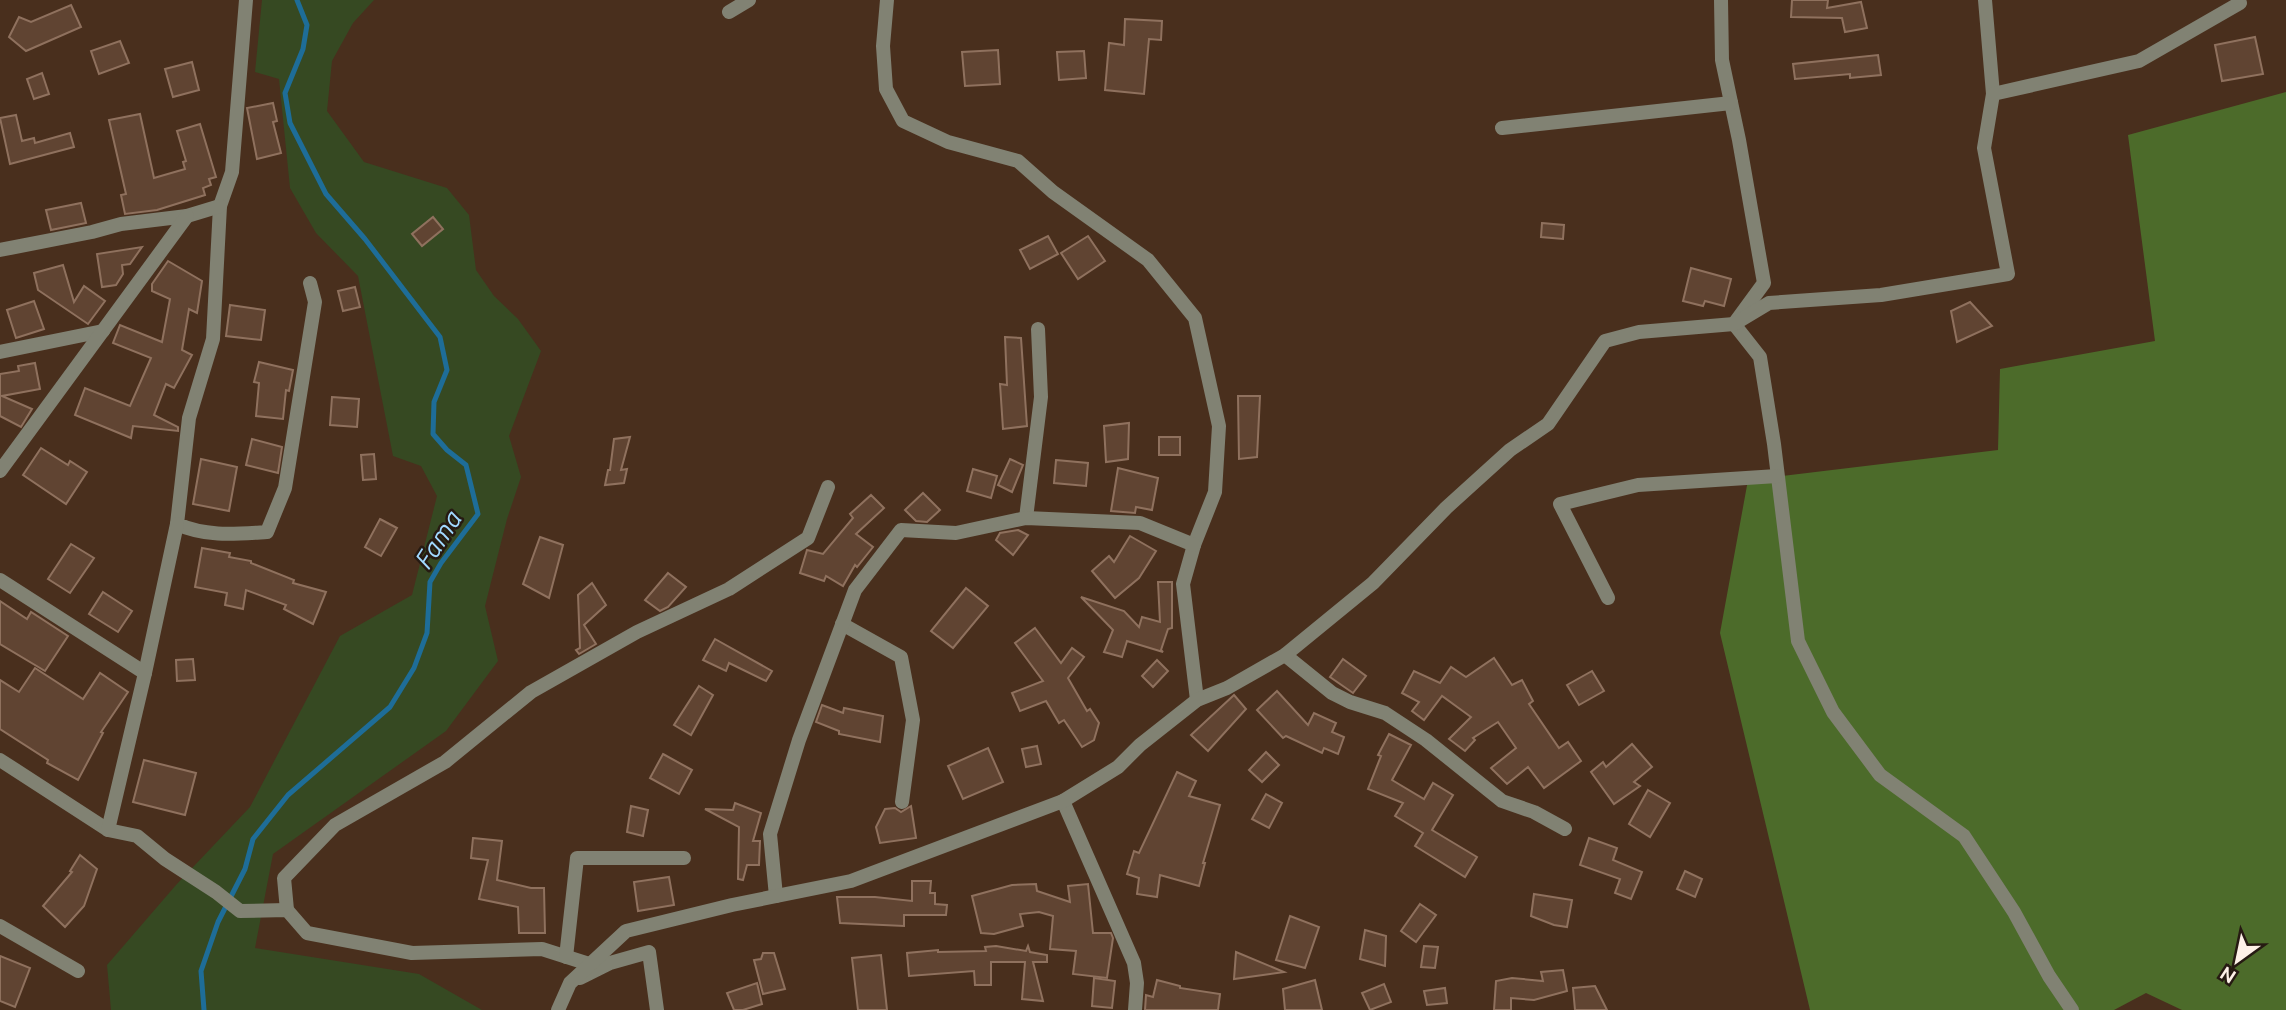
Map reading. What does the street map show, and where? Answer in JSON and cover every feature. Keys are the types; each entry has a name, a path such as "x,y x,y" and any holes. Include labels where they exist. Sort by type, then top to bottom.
{"street":[{"path":"108,830 177,524 189,418 213,339 220,206 232,172 246,0"},
{"path":"729,12 749,0"},
{"path":"887,0 883,46 886,89 902,121 948,142 1018,162 1053,192 1147,260 1195,318 1219,426 1215,492 1194,545 1183,584 1197,700"},
{"path":"1721,0 1722,60 1763,283 1734,324"},
{"path":"558,1010 570,983 626,931 870,875 1063,801 1118,767 1197,700 1227,688 1285,656 1373,583 1446,508 1510,450 1548,424 1605,341 1639,332 1734,324 1769,303 1881,295 2008,274 1984,148 1993,94 1985,0"},
{"path":"1993,94 2139,61 2240,4"},
{"path":"1502,128 1731,103"},
{"path":"0,250 121,224 187,216 220,206"},
{"path":"0,471 187,216"},
{"path":"177,524 217,535 267,532 285,488 315,302 310,283"},
{"path":"1734,324 1760,357 1798,641 1833,712 1880,775 1964,836 2014,912 2049,976 2072,1010"},
{"path":"1026,518 1041,397 1038,329"},
{"path":"0,352 103,331"},
{"path":"1608,598 1560,504 1638,485 1777,477"},
{"path":"589,964 542,949 412,953 307,933 287,910 284,878 335,825 445,762 531,692 637,632 729,589 808,538 828,487"},
{"path":"776,896 770,834 799,740 855,590 901,530 956,533 1026,518 1140,523 1194,545"},
{"path":"0,580 145,673"},
{"path":"842,624 901,657 913,720 902,802"},
{"path":"1285,656 1332,693 1385,713 1426,740 1502,801 1565,829"},
{"path":"0,760 108,830 137,836 165,859 240,911 287,910"},
{"path":"1063,801 1134,963 1137,983 1135,1010"},
{"path":"566,957 577,858 684,858"},
{"path":"0,926 78,971"},
{"path":"570,983 610,963 649,952 657,1010"}],"green space":[{"path":"262,0 374,0 353,23 332,61 327,111 364,162 447,188 469,215 476,270 494,296 518,319 541,351 509,436 521,477 507,519 485,606 498,661 446,731 273,854 255,948 419,974 482,1010 111,1010 107,965 176,885 250,807 340,636 412,595 437,496 421,466 393,456 358,276 316,233 290,188 279,79 255,72"},
{"path":"2286,92 2286,1010 2182,1010 2146,993 2114,1010 1810,1010 1720,633 1748,480 1998,450 2000,369 2155,341 2128,135"}],"building":[{"path":"1792,0 1828,0 1827,8 1861,2 1867,28 1845,32 1842,18 1791,17"},
{"path":"71,5 81,27 26,51 9,37 19,17 31,22"},
{"path":"1125,19 1162,21 1161,40 1149,39 1144,94 1105,90 1109,43 1124,45"},
{"path":"2255,37 2263,74 2222,81 2215,45"},
{"path":"120,41 129,63 99,74 91,51"},
{"path":"998,50 1000,84 965,86 962,52"},
{"path":"1084,51 1086,78 1059,80 1057,52"},
{"path":"1878,55 1881,75 1850,78 1850,74 1795,79 1793,64"},
{"path":"192,62 199,90 173,97 165,69"},
{"path":"42,73 49,94 34,99 27,79"},
{"path":"273,103 277,121 273,122 281,153 257,159 247,108"},
{"path":"140,114 154,178 185,169 183,162 186,161 177,131 200,124 216,177 209,179 211,185 203,188 205,195 157,210 125,214 121,195 126,194 109,120"},
{"path":"16,115 22,141 34,138 35,143 70,133 74,147 10,164 0,118"},
{"path":"81,203 86,223 51,230 46,210"},
{"path":"433,217 443,229 422,246 412,234"},
{"path":"1542,223 1564,225 1563,239 1541,237"},
{"path":"1048,236 1058,254 1030,269 1020,250"},
{"path":"1088,236 1105,261 1078,279 1061,253"},
{"path":"142,247 130,264 122,265 123,274 116,285 102,287 97,254"},
{"path":"168,261 202,281 197,313 189,309 182,350 192,355 174,388 166,384 154,415 178,427 178,431 133,426 131,438 75,415 85,388 130,406 151,358 113,343 120,325 162,342 170,299 152,291 152,284"},
{"path":"63,265 74,302 84,286 105,301 88,324 38,290 34,273"},
{"path":"1691,268 1731,279 1724,306 1705,301 1703,306 1683,301"},
{"path":"355,287 360,307 343,311 338,291"},
{"path":"34,301 44,329 16,338 7,310"},
{"path":"1970,302 1992,326 1957,342 1951,311"},
{"path":"230,305 265,310 261,340 226,336"},
{"path":"1005,337 1021,338 1027,426 1003,429 1000,384 1007,385"},
{"path":"259,362 293,370 289,391 286,390 283,419 256,416 259,383 254,382"},
{"path":"35,363 40,389 2,396 32,409 21,427 0,416 0,374 19,371 18,366"},
{"path":"1238,396 1260,396 1257,457 1239,459"},
{"path":"332,397 359,399 357,427 330,425"},
{"path":"1129,423 1128,459 1106,462 1104,426"},
{"path":"630,437 621,470 627,469 624,483 605,485 614,439"},
{"path":"1159,437 1180,437 1180,455 1159,455"},
{"path":"252,439 282,447 278,473 246,465"},
{"path":"41,448 68,465 70,461 87,472 66,504 23,475"},
{"path":"374,454 376,479 363,480 361,455"},
{"path":"201,459 237,467 229,511 193,504"},
{"path":"1010,459 1023,465 1012,492 998,485"},
{"path":"1056,460 1088,463 1086,486 1054,483"},
{"path":"1118,468 1158,478 1152,510 1136,507 1135,513 1111,511"},
{"path":"973,469 997,476 991,498 967,491"},
{"path":"923,493 940,510 927,522 916,521 905,510"},
{"path":"871,495 884,508 856,534 873,547 857,567 855,565 843,586 826,576 824,581 800,573 807,550 823,554 853,518 850,514"},
{"path":"380,519 397,528 381,556 365,547"},
{"path":"1018,530 1028,535 1013,555 996,540 1000,533"},
{"path":"1130,536 1156,551 1139,578 1115,598 1092,571 1109,556 1114,562"},
{"path":"540,537 563,545 549,598 523,584"},
{"path":"71,544 94,558 70,593 48,579"},
{"path":"202,548 230,553 229,557 251,561 294,580 293,583 326,592 313,624 284,609 286,605 246,590 243,609 225,605 227,593 195,587"},
{"path":"668,573 686,587 668,607 660,611 645,600"},
{"path":"1158,582 1172,582 1172,628 1168,629 1161,650 1163,652 1127,641 1122,657 1104,652 1113,630 1081,597 1124,611 1139,627 1142,617 1160,622"},
{"path":"592,583 606,605 584,625 596,644 579,654 576,650 580,648 578,595"},
{"path":"966,588 988,606 953,648 931,631"},
{"path":"103,592 132,611 118,632 89,614"},
{"path":"0,601 27,619 31,612 68,636 45,671 0,644"},
{"path":"1035,628 1061,663 1072,648 1084,657 1068,678 1087,711 1090,709 1099,723 1094,740 1082,747 1064,720 1059,723 1046,701 1020,711 1012,693 1043,681 1015,643"},
{"path":"715,639 772,671 766,681 729,663 726,671 703,660"},
{"path":"1494,658 1512,685 1522,680 1533,701 1529,704 1559,748 1568,742 1581,761 1544,788 1528,767 1507,784 1491,768 1516,748 1498,722 1473,738 1475,740 1465,751 1449,739 1471,717 1442,696 1424,720 1412,711 1419,702 1402,693 1414,671 1440,683 1451,667 1466,677"},
{"path":"193,659 195,680 177,681 176,660"},
{"path":"1343,659 1366,676 1353,693 1330,677"},
{"path":"1157,660 1168,671 1153,687 1142,676"},
{"path":"35,668 83,699 100,673 128,692 101,732 103,733 78,780 47,763 48,760 0,729 0,680 19,692"},
{"path":"1592,671 1604,691 1579,705 1567,685"},
{"path":"699,686 713,695 691,735 674,725"},
{"path":"1277,691 1308,725 1314,713 1336,723 1332,732 1344,737 1338,754 1324,748 1322,753 1286,736 1283,738 1257,710"},
{"path":"1234,695 1246,709 1208,751 1191,735"},
{"path":"822,705 843,713 844,708 883,716 880,742 839,734 839,731 816,722"},
{"path":"1389,734 1411,745 1392,780 1424,799 1433,783 1453,795 1432,830 1477,857 1465,877 1415,846 1423,833 1395,816 1403,803 1368,789 1381,756 1378,755"},
{"path":"1632,744 1652,767 1634,782 1640,786 1614,804 1591,772 1603,762 1606,767"},
{"path":"1037,746 1041,764 1026,767 1022,749"},
{"path":"988,748 1003,782 963,799 948,766"},
{"path":"1266,752 1279,765 1262,782 1249,770"},
{"path":"663,754 692,770 679,794 650,778"},
{"path":"144,760 196,773 185,815 133,802"},
{"path":"1177,772 1196,781 1189,796 1220,805 1199,886 1160,875 1157,897 1137,894 1139,878 1127,874 1134,851 1139,853"},
{"path":"1648,790 1670,803 1650,837 1629,824"},
{"path":"1266,794 1282,803 1269,828 1252,819"},
{"path":"735,803 761,813 753,841 760,841 759,865 747,865 743,880 738,879 739,827 705,809 733,810"},
{"path":"631,806 648,810 643,836 627,832"},
{"path":"911,806 916,838 880,843 876,827 885,809 895,808 901,812"},
{"path":"473,838 502,841 497,880 531,888 544,888 545,933 519,933 518,907 479,899 488,860 471,858"},
{"path":"1589,838 1617,848 1613,860 1642,872 1631,899 1615,893 1620,879 1580,865"},
{"path":"80,855 97,869 84,906 65,927 43,906 72,872 70,871"},
{"path":"1685,871 1702,879 1695,897 1677,889"},
{"path":"669,877 674,905 638,911 634,882"},
{"path":"912,881 931,881 930,893 935,893 935,904 947,905 946,915 904,915 904,926 840,923 837,897 912,901"},
{"path":"1036,884 1037,891 1070,902 1068,886 1088,884 1093,933 1111,933 1113,938 1107,978 1073,974 1076,951 1050,949 1053,916 1039,912 1020,914 1023,926 994,934 981,933 972,896 1012,885"},
{"path":"1534,894 1572,900 1567,927 1531,916"},
{"path":"1420,904 1436,915 1416,942 1401,931"},
{"path":"1290,916 1319,927 1305,968 1276,960"},
{"path":"1365,930 1386,936 1385,966 1360,959"},
{"path":"1028,946 1030,952 1047,955 1047,962 1033,962 1043,1001 1022,999 1025,962 991,962 991,985 975,985 974,971 909,976 907,953 938,950 986,951 985,947 1026,951"},
{"path":"1424,946 1438,947 1435,968 1421,967"},
{"path":"1236,952 1284,972 1234,979"},
{"path":"763,953 774,953 785,989 763,994 754,960 761,959"},
{"path":"881,955 887,1010 858,1010 852,958"},
{"path":"0,956 30,968 15,1007 0,1001"},
{"path":"1563,970 1567,991 1534,1000 1511,998 1511,1010 1494,1010 1496,981 1512,978 1543,981 1541,972"},
{"path":"1094,978 1115,981 1112,1008 1092,1006"},
{"path":"1157,980 1180,988 1220,994 1218,1010 1145,1010 1146,995 1153,997"},
{"path":"1315,980 1322,1010 1285,1010 1283,989"},
{"path":"757,983 762,1004 734,1010 727,993"},
{"path":"1384,984 1391,1002 1370,1010 1362,993"},
{"path":"1595,986 1607,1010 1575,1010 1573,988"},
{"path":"1445,988 1447,1003 1427,1005 1424,991"}],"waterway":[{"name":"Fama","path":"204,1010 201,971 218,922 245,869 253,839 288,795 390,707 414,668 427,633 430,582 478,514 466,465 433,434 434,402 447,370 440,337 365,239 326,194 290,123 285,93 303,49 307,25 297,0"}]}
